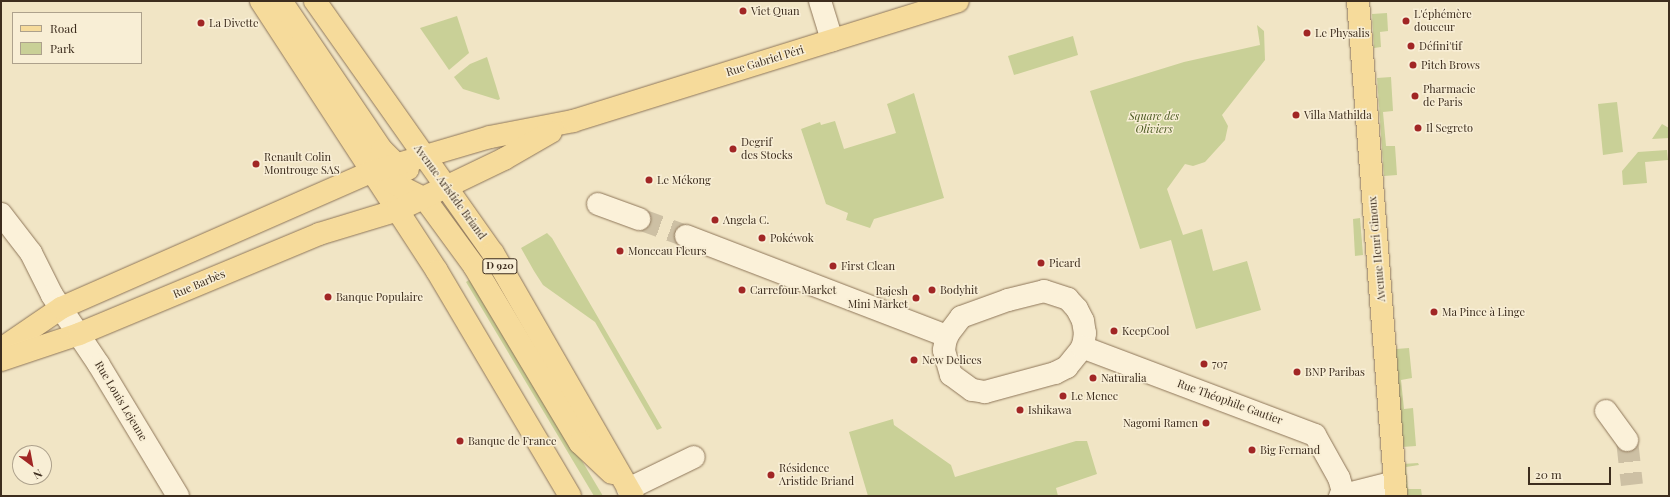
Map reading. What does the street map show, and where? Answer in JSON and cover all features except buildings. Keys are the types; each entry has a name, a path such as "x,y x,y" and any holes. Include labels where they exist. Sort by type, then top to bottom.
{"main road":[{"path":"262,1 398,210 570,496"},
{"path":"281,1 358,116 396,164 448,187"},
{"name":"Avenue Aristide Briand","path":"315,1 424,156 448,187 493,253 630,492"},
{"name":"Rue Gabriel Péri","path":"372,172 496,135 573,120 958,1"},
{"name":"Avenue Henri Ginoux","path":"1358,1 1395,489"},
{"name":"Rue Gabriel Péri","path":"398,210 425,199 573,120"},
{"path":"372,172 425,199 474,266 580,443 630,492"},
{"path":"1,349 61,308 372,172"},
{"name":"Rue Barbès","path":"1,360 79,334 319,234 398,210"}],"street":[{"path":"820,1 832,40"},
{"path":"598,204 640,219"},
{"name":"Rue Louis Lejeune","path":"1,214 31,253 61,308 79,334 178,496"},
{"path":"686,236 947,336"},
{"path":"1044,291 1068,299 1077,309 1085,333 1082,348 1067,367 1055,373 985,392 972,390 951,375 944,350 947,336 961,317 973,311 1044,291"},
{"name":"Rue Théophile Gautier","path":"1082,348 1315,435 1339,478 1342,496"},
{"path":"1606,411 1627,440"},
{"path":"630,492 694,456"},
{"path":"1342,496 1395,489"}],"green space":[{"path":"1387,13 1388,31 1380,32 1381,47 1374,48 1372,14"},
{"path":"457,16 469,53 449,70 420,28"},
{"name":"Square des Oliviers","path":"1257,25 1264,31 1265,60 1222,115 1228,126 1225,140 1205,162 1193,166 1185,164 1167,189 1183,235 1202,229 1213,271 1247,261 1261,310 1196,329 1171,240 1140,249 1090,91 1184,62 1260,45"},
{"path":"1073,36 1078,55 1014,75 1008,56"},
{"path":"487,57 500,99 498,100 463,89 454,77 470,64"},
{"path":"1391,77 1393,111 1383,112 1386,146 1395,146 1397,175 1384,176 1377,78"},
{"path":"914,93 944,198 874,219 870,228 846,220 848,213 826,204 801,129 820,122 821,125 835,121 844,149 896,133 887,104"},
{"path":"1617,102 1623,152 1603,155 1598,104"},
{"path":"1662,124 1669,128 1669,138 1652,139"},
{"path":"1667,150 1668,160 1645,162 1647,183 1623,185 1622,171 1638,152"},
{"path":"1360,218 1363,255 1355,256 1353,219"},
{"path":"547,233 552,238 662,428 657,430 595,322 543,285 534,271 521,248"},
{"path":"472,278 603,496 594,496 466,282"},
{"path":"1409,348 1412,378 1401,380 1404,409 1413,408 1416,446 1402,447 1396,380 1396,349"},
{"path":"893,419 894,425 951,465 955,477 1076,441 1087,441 1097,474 1056,488 1058,496 868,496 849,432"},
{"path":"1418,463 1419,465 1406,467 1408,489 1421,489 1422,496 1405,496 1402,464"}],"tunnel":[{"path":"639,219 686,236"},
{"path":"1627,440 1632,485"}],"place":[{"name":"Viet Quan","path":"743,11"},
{"name":"L'éphémère douceur","path":"1406,21"},
{"name":"La Divette","path":"201,23"},
{"name":"Le Physalis","path":"1307,33"},
{"name":"Défini'tif","path":"1411,46"},
{"name":"Pitch Brows","path":"1413,65"},
{"name":"Pharmacie de Paris","path":"1415,96"},
{"name":"Villa Mathilda","path":"1296,115"},
{"name":"Il Segreto","path":"1418,128"},
{"name":"Degrif des Stocks","path":"733,149"},
{"name":"Renault Colin Montrouge SAS","path":"256,164"},
{"name":"Le Mékong","path":"649,180"},
{"name":"Angela C.","path":"715,220"},
{"name":"Pokéwok","path":"762,238"},
{"name":"Monceau Fleurs","path":"620,251"},
{"name":"Picard","path":"1041,263"},
{"name":"First Clean","path":"833,266"},
{"name":"Carrefour Market","path":"742,290"},
{"name":"Bodyhit","path":"932,290"},
{"name":"Banque Populaire","path":"328,297"},
{"name":"Rajesh Mini Market","path":"916,298"},
{"name":"Ma Pince à Linge","path":"1434,312"},
{"name":"KeepCool","path":"1114,331"},
{"name":"New Delices","path":"914,360"},
{"name":"707","path":"1204,364"},
{"name":"BNP Paribas","path":"1297,372"},
{"name":"Naturalia","path":"1093,378"},
{"name":"Le Menec","path":"1063,396"},
{"name":"Ishikawa","path":"1020,410"},
{"name":"Nagomi Ramen","path":"1206,423"},
{"name":"Banque de France","path":"460,441"},
{"name":"Big Fernand","path":"1252,450"},
{"name":"Résidence Aristide Briand","path":"771,475"}]}
